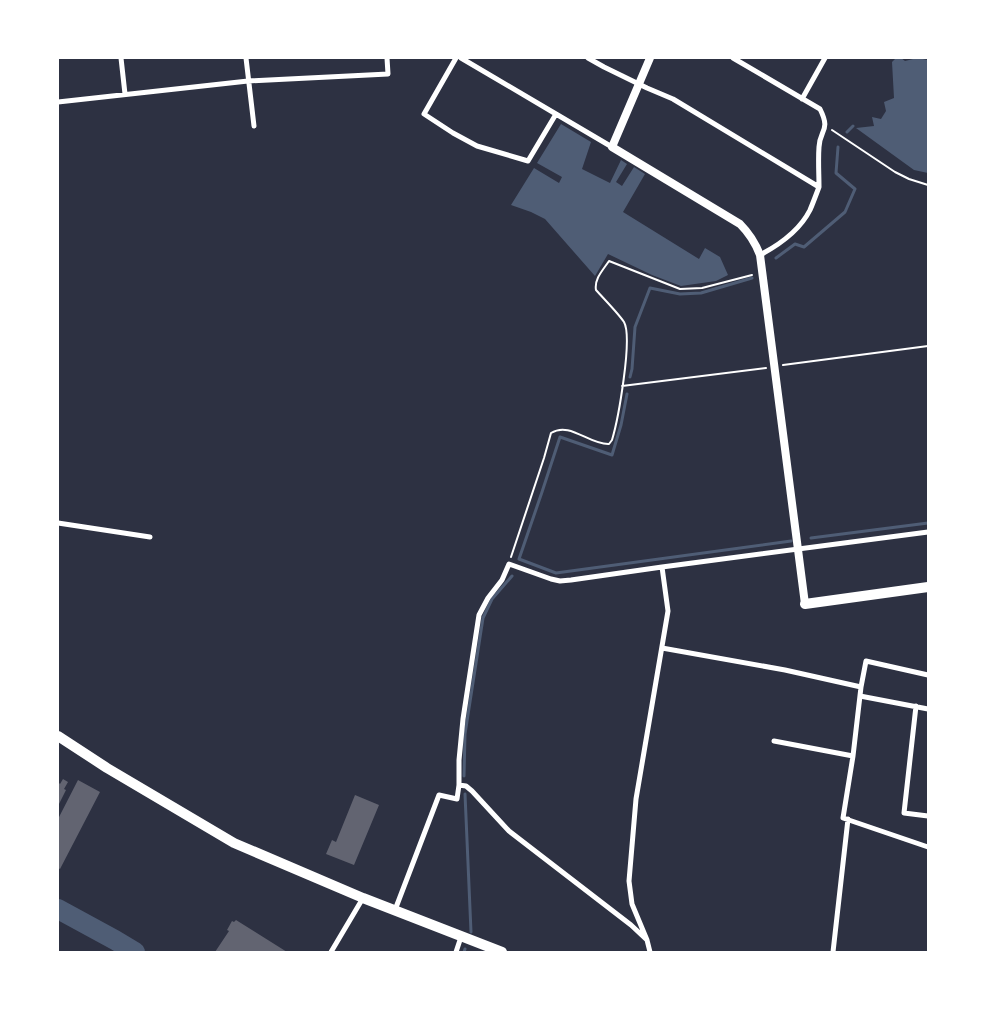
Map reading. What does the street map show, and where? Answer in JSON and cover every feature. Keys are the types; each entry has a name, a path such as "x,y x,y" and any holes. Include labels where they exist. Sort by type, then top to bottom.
{"main road":[{"path":"805,604 928,588"},
{"path":"58,736 107,768 234,843 363,898 502,952"}],"street":[{"path":"121,58 125,94"},
{"path":"246,58 254,126"},
{"path":"58,102 248,80 388,74 387,58"},
{"path":"456,58 424,114 469,142 528,161 556,114"},
{"path":"461,58 740,224 751,235 760,255 805,604"},
{"path":"588,58 638,84 673,99 818,187"},
{"path":"612,147 650,58"},
{"path":"733,58 820,109 825,118 826,127 819,144 818,187 810,210 798,228 760,255"},
{"path":"802,99 825,58"},
{"path":"58,523 150,537"},
{"path":"396,910 439,795 457,799 459,784 458,760 479,615 488,598 502,580 509,564 551,580 560,581 928,532"},
{"path":"650,952 632,904 629,881 636,799 668,611 662,567"},
{"path":"662,648 861,686"},
{"path":"928,675 866,661 843,818 928,848"},
{"path":"860,696 928,709"},
{"path":"916,706 904,813 928,816"},
{"path":"774,741 852,756"},
{"path":"459,784 466,786 472,791 509,831 631,925 647,940"},
{"path":"833,952 848,819"},
{"path":"331,952 363,898"},
{"path":"456,952 462,937"}],"path":[{"path":"826,127 835,130 895,172 928,185"},
{"path":"509,564 551,433 556,430 567,430 601,444 609,444 612,440 628,346 624,322 596,290 595,284 609,261 680,289 702,288 749,277 761,271"},
{"path":"622,386 928,346"}],"water":[{"path":"896,58 901,58 905,61 917,58 928,60 928,173 914,170 856,128 874,126 872,117 881,119 886,111 884,102 894,98 892,62"},
{"path":"561,124 591,142 582,169 610,183 621,160 627,164 616,182 622,186 634,167 645,174 623,212 699,259 705,248 720,257 728,275 716,281 681,286 652,275 608,254 595,276 545,219 511,205 534,168 559,183 562,177 537,163"}],"building":[{"path":"63,779 68,782 58,806 58,782 60,784"},
{"path":"78,780 100,792 60,869 58,868 58,819"},
{"path":"355,795 379,805 354,865 326,854 332,840 336,842"},
{"path":"236,920 287,952 215,952 229,931 227,930 232,921"}],"waterway":[{"path":"847,132 853,126"},
{"path":"776,258 795,244 804,247 845,212 855,189 836,173 838,147"},
{"path":"630,377 635,327 650,288 680,294 701,293 752,278"},
{"path":"519,559 560,437 612,455 621,425 627,394"},
{"path":"811,538 928,523"},
{"path":"519,559 556,573 791,541"},
{"path":"464,776 465,734 483,618 492,599 512,576"},
{"path":"465,794 471,932"},
{"path":"58,909 135,952"}]}
